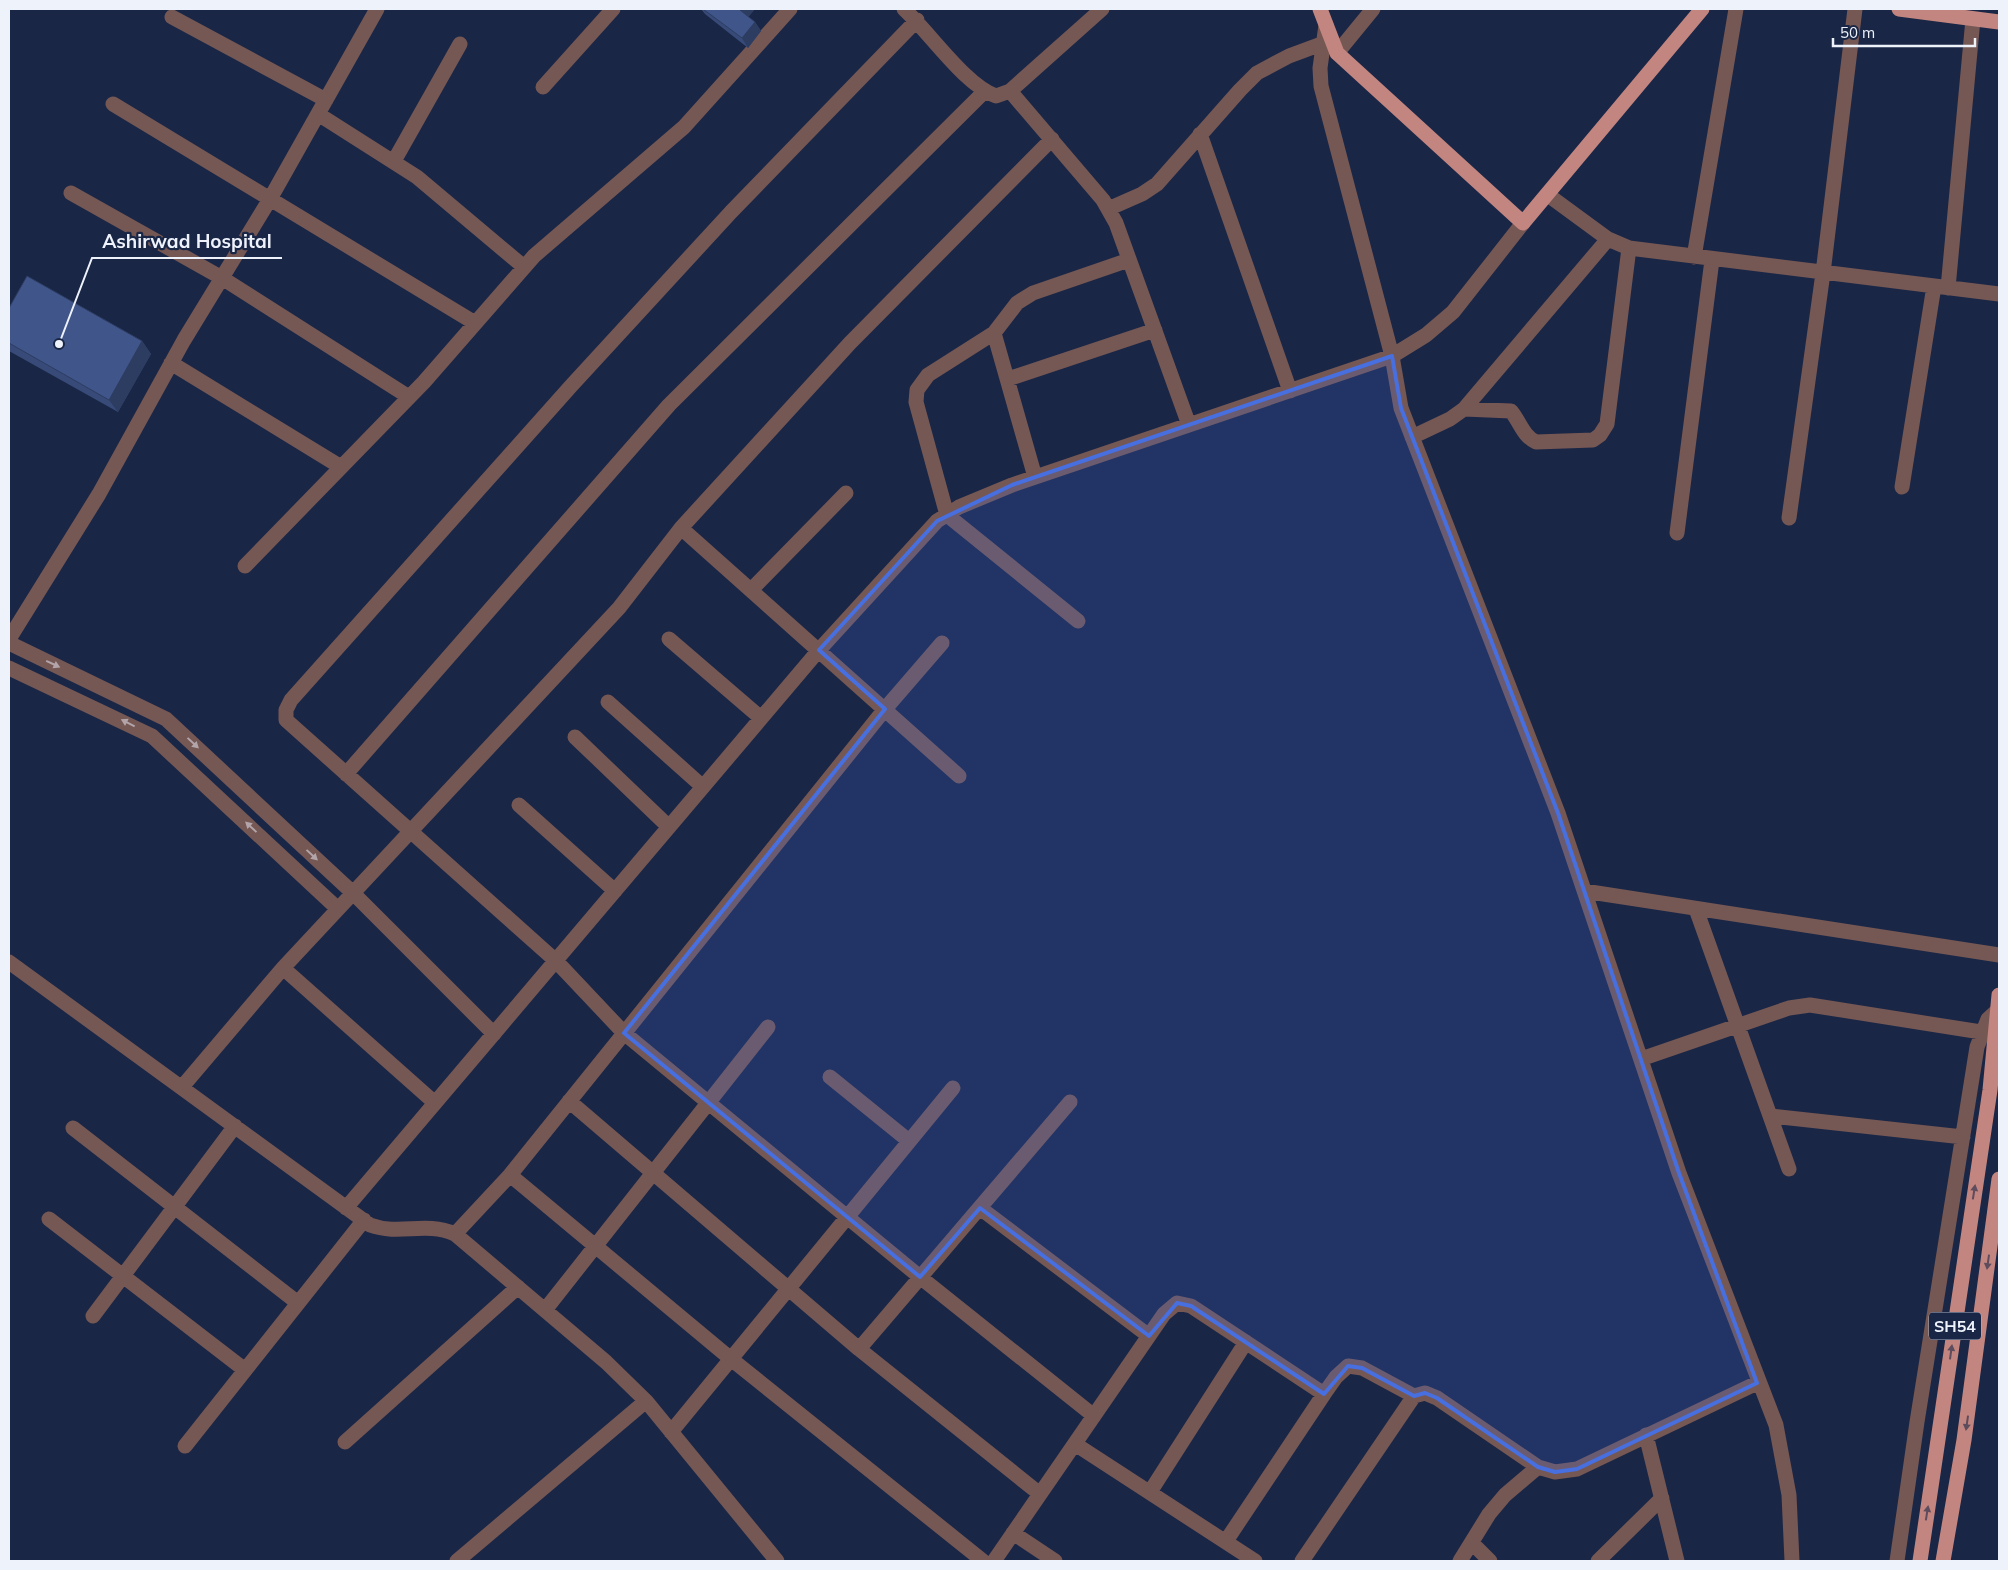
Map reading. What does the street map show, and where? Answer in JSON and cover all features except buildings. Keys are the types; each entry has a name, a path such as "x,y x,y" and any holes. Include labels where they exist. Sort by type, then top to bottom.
{"main road":[{"path":"1320,9 1337,53 1523,223 1702,9"},
{"path":"1900,9 1999,22"},
{"name":"SH54","path":"1920,1561 1990,1090 1999,1004"},
{"name":"SH54","path":"1943,1561 1964,1440 1999,1179"}],"street":[{"path":"9,639 99,494 171,363 270,199 377,9"},
{"path":"543,87 613,9"},
{"path":"245,566 409,398 524,267 560,232 684,127 790,9"},
{"path":"904,9 917,20 984,92 996,96 1010,90 1102,9"},
{"path":"1337,53 1372,9"},
{"path":"1694,257 1736,9"},
{"path":"1789,518 1823,273 1855,9"},
{"path":"172,17 326,100"},
{"path":"1902,487 1941,287 1973,19"},
{"path":"917,20 731,212 571,386 291,700 286,710 286,720 556,961 624,1033 920,1277 1094,1416"},
{"path":"1326,25 1321,86 1392,356 1401,408 1558,813 1679,1173 1757,1382 1776,1425 1789,1495 1792,1561"},
{"path":"1108,209 1142,194 1156,184 1257,73 1288,56 1324,43"},
{"path":"394,161 460,44"},
{"path":"1010,90 1108,209 1116,223 1190,425"},
{"path":"346,774 669,405 984,92"},
{"path":"113,104 474,323"},
{"path":"318,114 418,177 524,267"},
{"path":"1200,134 1290,391"},
{"path":"182,1087 283,968 619,608 681,528 850,343 1052,139"},
{"path":"71,193 222,278 409,398"},
{"path":"1548,195 1608,240 1629,248 1712,260 1999,294"},
{"path":"346,1208 819,650 938,521 960,507 1035,477 1392,356 1426,335 1453,312 1523,223"},
{"path":"1412,437 1450,419 1464,409 1608,240"},
{"path":"1464,409 1500,409 1511,411 1518,419 1528,438 1536,442 1593,440 1600,435 1607,424 1629,248"},
{"path":"1078,622 947,515 916,402 917,390 928,374 994,333 1017,303 1033,293 1129,260"},
{"path":"1676,533 1712,260"},
{"path":"1008,379 1155,330"},
{"path":"994,333 1035,477"},
{"path":"171,363 341,467"},
{"path":"750,590 846,493"},
{"path":"681,528 960,776"},
{"path":"669,639 761,718"},
{"path":"9,643 166,719 352,893 494,1034"},
{"path":"455,1234 510,1175 885,709 942,643"},
{"path":"9,668 152,736 338,909"},
{"path":"608,702 703,787"},
{"path":"575,737 670,827"},
{"path":"519,805 615,891"},
{"path":"1584,891 1999,955"},
{"path":"1696,908 1789,1169"},
{"path":"9,962 364,1220 386,1231 440,1228 455,1234 606,1362 646,1401 773,1560"},
{"path":"283,968 436,1103"},
{"path":"1897,1561 1917,1422 1977,1047 1981,1032 1999,1004"},
{"path":"1641,1059 1790,1008 1810,1005 1981,1032"},
{"path":"545,1310 768,1027"},
{"path":"830,1077 909,1141"},
{"path":"671,1432 952,1088"},
{"path":"570,1100 859,1349 1040,1494"},
{"path":"859,1349 1070,1102"},
{"path":"1771,1116 1963,1137"},
{"path":"92,1316 235,1126"},
{"path":"73,1128 175,1205 298,1303"},
{"path":"510,1175 731,1359 983,1561"},
{"path":"980,1208 1149,1336"},
{"path":"49,1219 245,1370"},
{"path":"185,1446 364,1220"},
{"path":"345,1442 518,1288"},
{"path":"994,1561 1164,1314 1177,1303 1191,1306 1324,1394"},
{"path":"1150,1492 1246,1342"},
{"path":"1226,1541 1324,1394 1336,1377 1348,1366 1362,1368 1414,1396"},
{"path":"1302,1561 1414,1396 1425,1393 1436,1398 1538,1467 1554,1472 1577,1469 1757,1382"},
{"path":"457,1561 646,1401"},
{"path":"1646,1436 1677,1561"},
{"path":"1075,1444 1255,1561"},
{"path":"1460,1561 1489,1514 1505,1495 1538,1467"},
{"path":"1598,1561 1662,1498"},
{"path":"1013,1533 1055,1561"},
{"path":"1472,1543 1490,1561"}],"highlighted area":[{"path":"1392,356 1401,408 1558,813 1679,1173 1757,1383 1577,1469 1555,1472 1538,1467 1437,1398 1425,1393 1414,1396 1362,1368 1348,1366 1324,1394 1191,1306 1177,1303 1149,1336 980,1208 920,1277 624,1033 885,709 819,650 937,521 1012,485"}],"place":[{"name":"Ashirwad Hospital","path":"59,344"}]}
